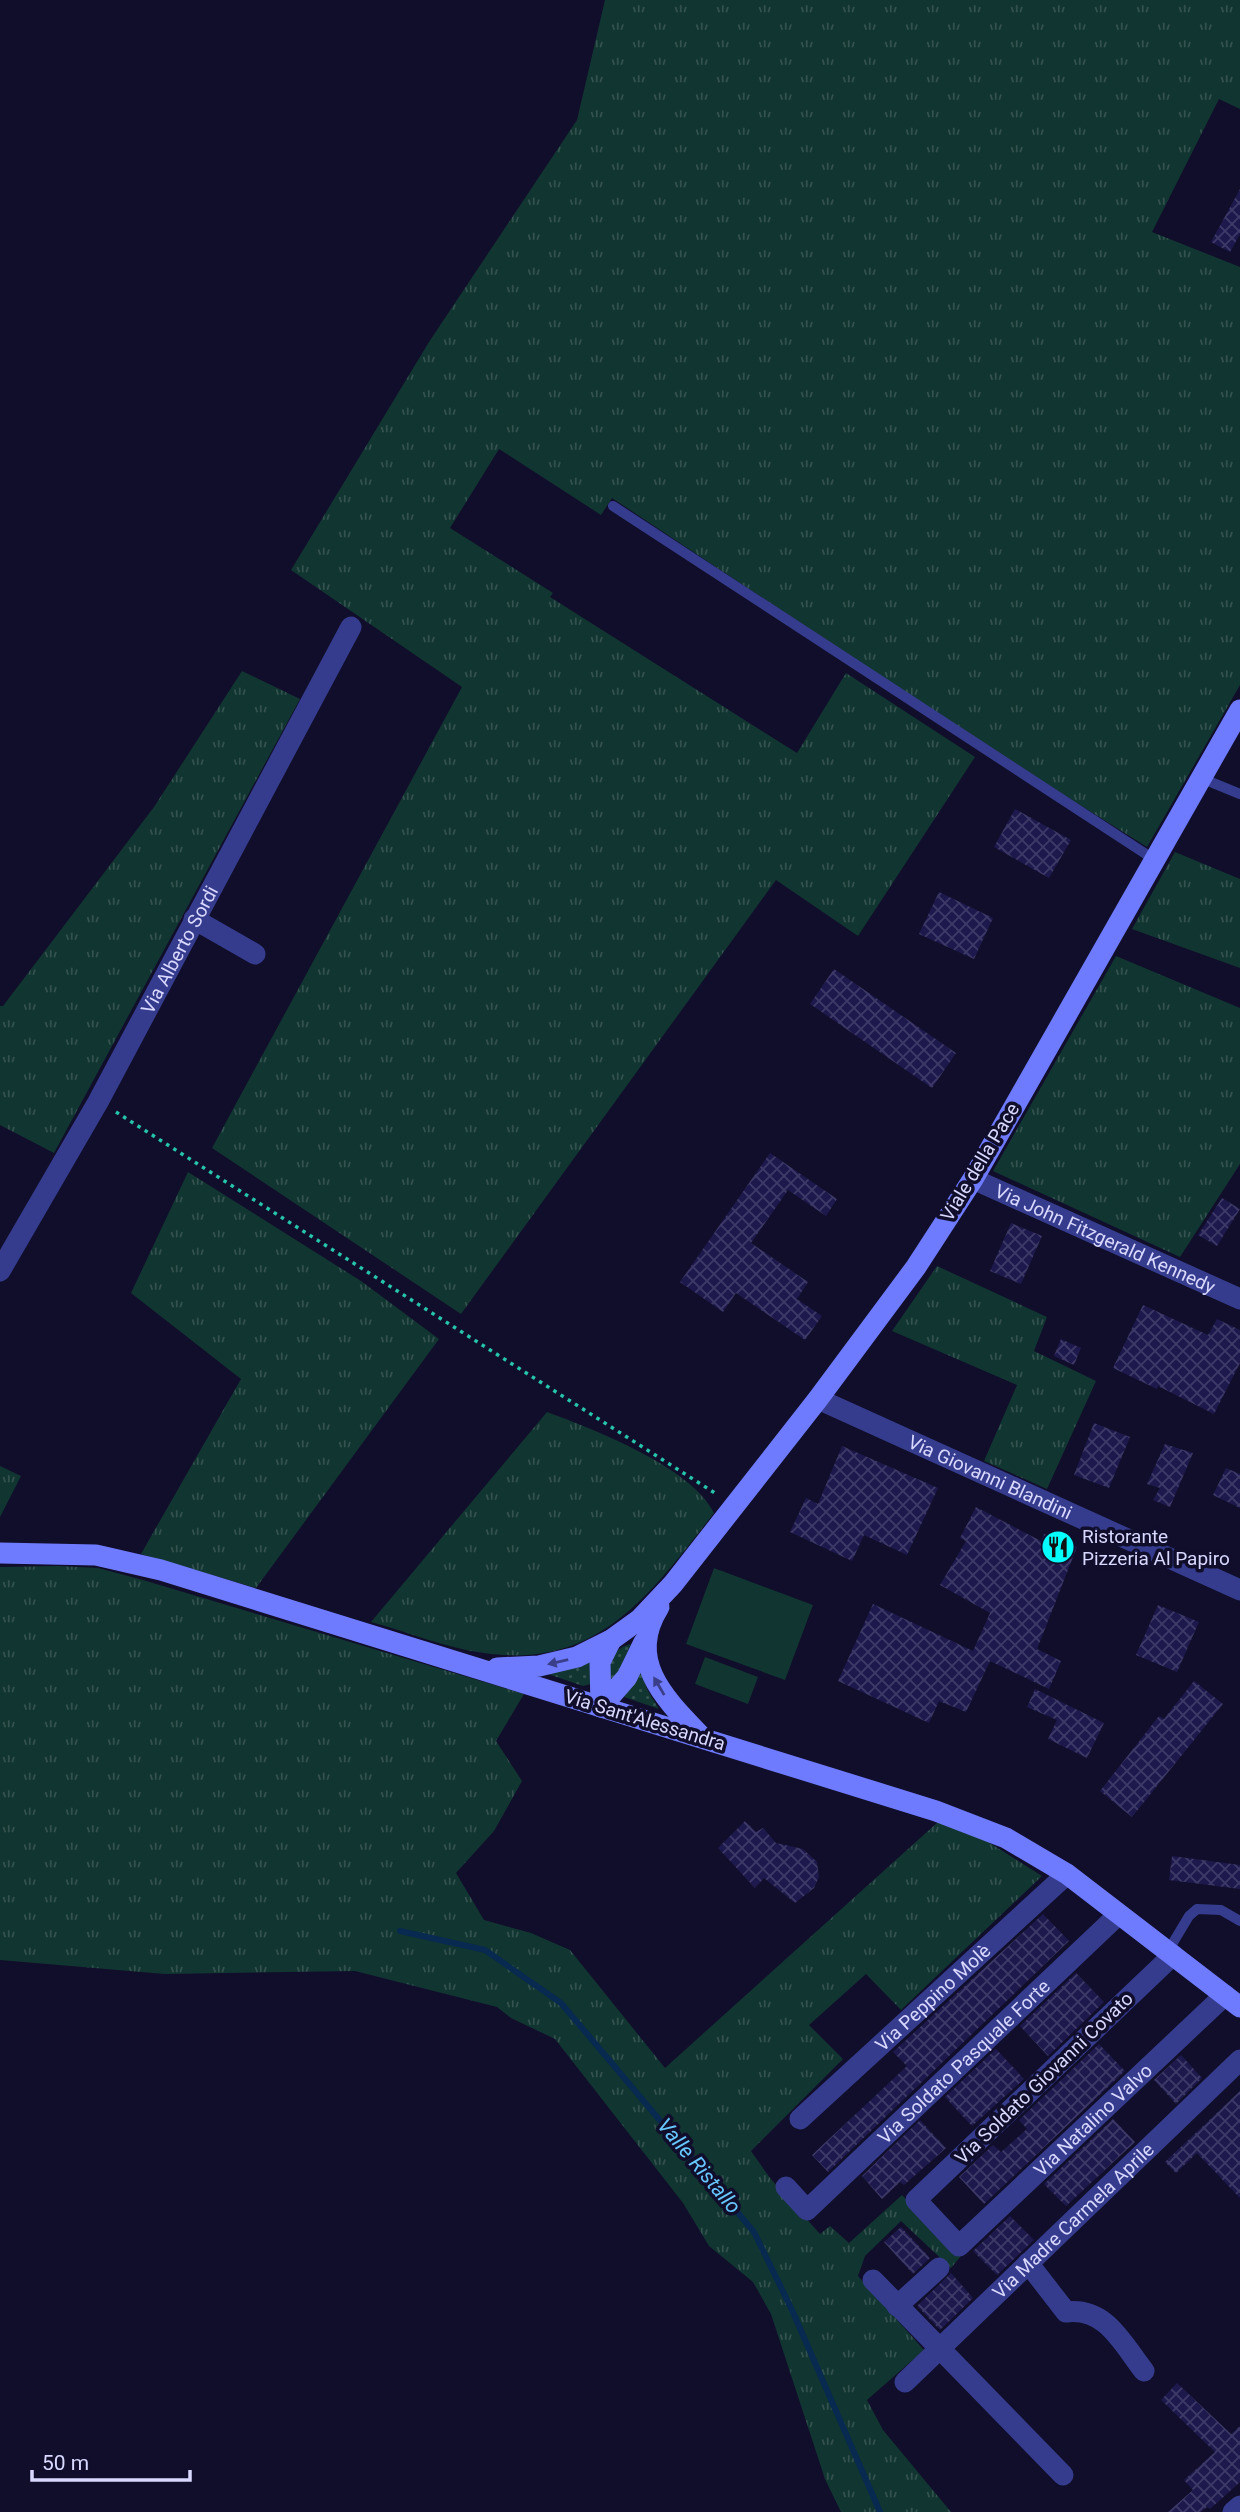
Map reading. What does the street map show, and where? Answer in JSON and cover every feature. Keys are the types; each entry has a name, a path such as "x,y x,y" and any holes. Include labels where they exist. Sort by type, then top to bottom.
{"street":[{"name":"Via Alberto Sordi","path":"0,1271 98,1102 351,627"},
{"name":"Viale della Pace","path":"673,1584 818,1399 916,1267 972,1179 1240,710"},
{"path":"194,919 255,954"},
{"name":"Via John Fitzgerald Kennedy","path":"972,1179 1240,1299"},
{"name":"Via Giovanni Blandini","path":"818,1399 1240,1590"},
{"name":"Via Sant'Alessandra","path":"0,1553 96,1555 161,1570 936,1811 1006,1838 1066,1874 1233,2001"},
{"path":"485,1669 539,1666 577,1657 611,1640 640,1619 673,1584"},
{"path":"601,1707 627,1677 654,1615 673,1584"},
{"path":"601,1707 600,1662 611,1640"},
{"path":"644,1642 651,1673 669,1703 703,1738"},
{"name":"Via Peppino Molè","path":"800,2119 1066,1874"},
{"name":"Via Soldato Pasquale Forte","path":"786,2187 807,2210 1118,1915"},
{"name":"Via Soldato Giovanni Covato","path":"959,2246 916,2200 1170,1953"},
{"name":"Via Natalino Valvo","path":"959,2246 1233,2001"},
{"name":"Via Madre Carmela Aprile","path":"905,2382 1240,2060"},
{"path":"1028,2263 1066,2312 1085,2310 1103,2319 1144,2371"},
{"path":"897,2306 939,2268"},
{"path":"873,2280 938,2350 1063,2475"},
{"path":"1233,2512 1240,2505"}],"lane":[{"path":"613,506 1155,860"},
{"path":"1201,778 1240,794"},
{"path":"1170,1953 1189,1916 1197,1909 1221,1910 1240,1921"}],"path":[{"path":"98,1102 161,1138 734,1506"}],"green space":[{"path":"605,0 1240,0 1240,109 1219,99 1152,232 1240,267 1240,685 1147,847 984,745 612,498 601,515 499,449 450,528 553,593 550,597 797,753 846,673 975,757 858,936 776,880 461,1314 212,1148 462,687 291,570 429,342 577,120"},
{"path":"242,671 300,699 54,1153 0,1125 0,1006 3,1006 154,807"},
{"path":"1175,852 1240,879 1240,968 1132,929"},
{"path":"1116,956 1240,1008 1240,1164 1180,1257 993,1171"},
{"path":"188,1172 361,1281 439,1339 256,1588 141,1554 241,1379 131,1293"},
{"path":"937,1266 1047,1317 1034,1351 1096,1381 1047,1489 984,1461 1017,1385 892,1331"},
{"path":"547,1412 614,1439 664,1465 702,1496 714,1513 644,1597 591,1637 560,1650 524,1655 470,1651 371,1622"},
{"path":"0,1466 21,1476 0,1517"},
{"path":"0,1567 98,1568 143,1580 524,1694 496,1741 522,1781 494,1831 456,1873 484,1920 531,1933 570,1950 665,2068 938,1822 982,1838 1042,1876 901,2010 866,1974 809,2025 843,2059 751,2151 770,2178 820,2234 830,2226 849,2243 902,2195 961,2256 951,2268 901,2221 865,2256 858,2276 924,2350 867,2400 883,2430 951,2512 841,2512 825,2479 771,2314 753,2282 709,2246 683,2203 555,2039 511,2018 497,2007 355,1971 165,1974 0,1960"},
{"path":"714,1568 813,1605 785,1680 686,1644"},
{"path":"631,1644 615,1680 608,1683 612,1658 624,1646"},
{"path":"705,1657 758,1677 748,1704 695,1684"},
{"path":"587,1661 592,1664 591,1684 583,1686 545,1673 571,1669"},
{"path":"641,1669 647,1689 659,1709 624,1697"}],"building":[{"path":"1240,189 1240,234 1230,252 1211,242"},
{"path":"1015,809 1071,840 1049,878 994,847"},
{"path":"939,892 993,918 974,959 919,934"},
{"path":"834,969 956,1053 932,1088 810,1004"},
{"path":"770,1153 837,1199 826,1216 788,1190 751,1243 808,1282 797,1299 822,1316 805,1340 736,1293 723,1312 680,1282"},
{"path":"1222,1198 1240,1209 1217,1246 1198,1235"},
{"path":"1011,1223 1042,1236 1021,1284 990,1271"},
{"path":"1143,1305 1208,1335 1217,1319 1240,1330 1240,1363 1214,1414 1158,1386 1157,1389 1113,1368"},
{"path":"1061,1339 1081,1348 1074,1365 1054,1356"},
{"path":"1094,1423 1130,1437 1109,1488 1074,1475"},
{"path":"1165,1444 1193,1453 1170,1507 1153,1500 1160,1488 1147,1484"},
{"path":"842,1446 938,1488 907,1555 864,1535 852,1561 790,1532 806,1498 818,1504"},
{"path":"1226,1468 1240,1474 1240,1508 1213,1495"},
{"path":"976,1507 1041,1541 1044,1534 1077,1547 1037,1649 1061,1661 1049,1689 990,1661 966,1712 939,1701 929,1723 838,1681 873,1604 973,1651 990,1613 940,1585 966,1541 960,1538"},
{"path":"1158,1605 1199,1622 1177,1672 1136,1655"},
{"path":"1194,1681 1223,1704 1132,1817 1100,1791 1159,1716 1164,1719"},
{"path":"1035,1689 1104,1723 1087,1758 1048,1739 1057,1720 1027,1707"},
{"path":"745,1821 756,1832 763,1828 776,1843 803,1849 817,1862 819,1877 814,1888 795,1903 764,1878 755,1888 718,1848"},
{"path":"1172,1856 1240,1865 1240,1889 1169,1880"},
{"path":"1043,1914 1069,1941 828,2172 812,2155 907,2066 893,2052"},
{"path":"1076,1973 1104,2002 1048,2056 1020,2026"},
{"path":"1099,2044 1125,2071 984,2204 959,2177 993,2145 1001,2152 1027,2129 1019,2120"},
{"path":"996,2049 1024,2079 972,2126 945,2097"},
{"path":"1181,2055 1202,2078 1176,2104 1154,2080"},
{"path":"1240,2091 1240,2198 1197,2153 1176,2173 1165,2162"},
{"path":"1113,2119 1135,2142 1066,2206 1044,2184"},
{"path":"920,2120 946,2148 904,2185 900,2182 882,2199 862,2176"},
{"path":"1010,2216 1034,2240 997,2275 973,2251"},
{"path":"901,2227 930,2258 913,2274 884,2242"},
{"path":"951,2273 973,2298 940,2330 917,2306"},
{"path":"1177,2383 1231,2434 1240,2426 1240,2482 1210,2509 1207,2507 1201,2512 1168,2512 1193,2490 1184,2480 1215,2452 1161,2400"}],"waterway":[{"name":"Valle Ristallo","path":"400,1931 485,1950 561,2003 754,2232 792,2310 880,2512"}],"place":[{"name":"Ristorante Pizzeria Al Papiro","path":"1058,1547"}]}
